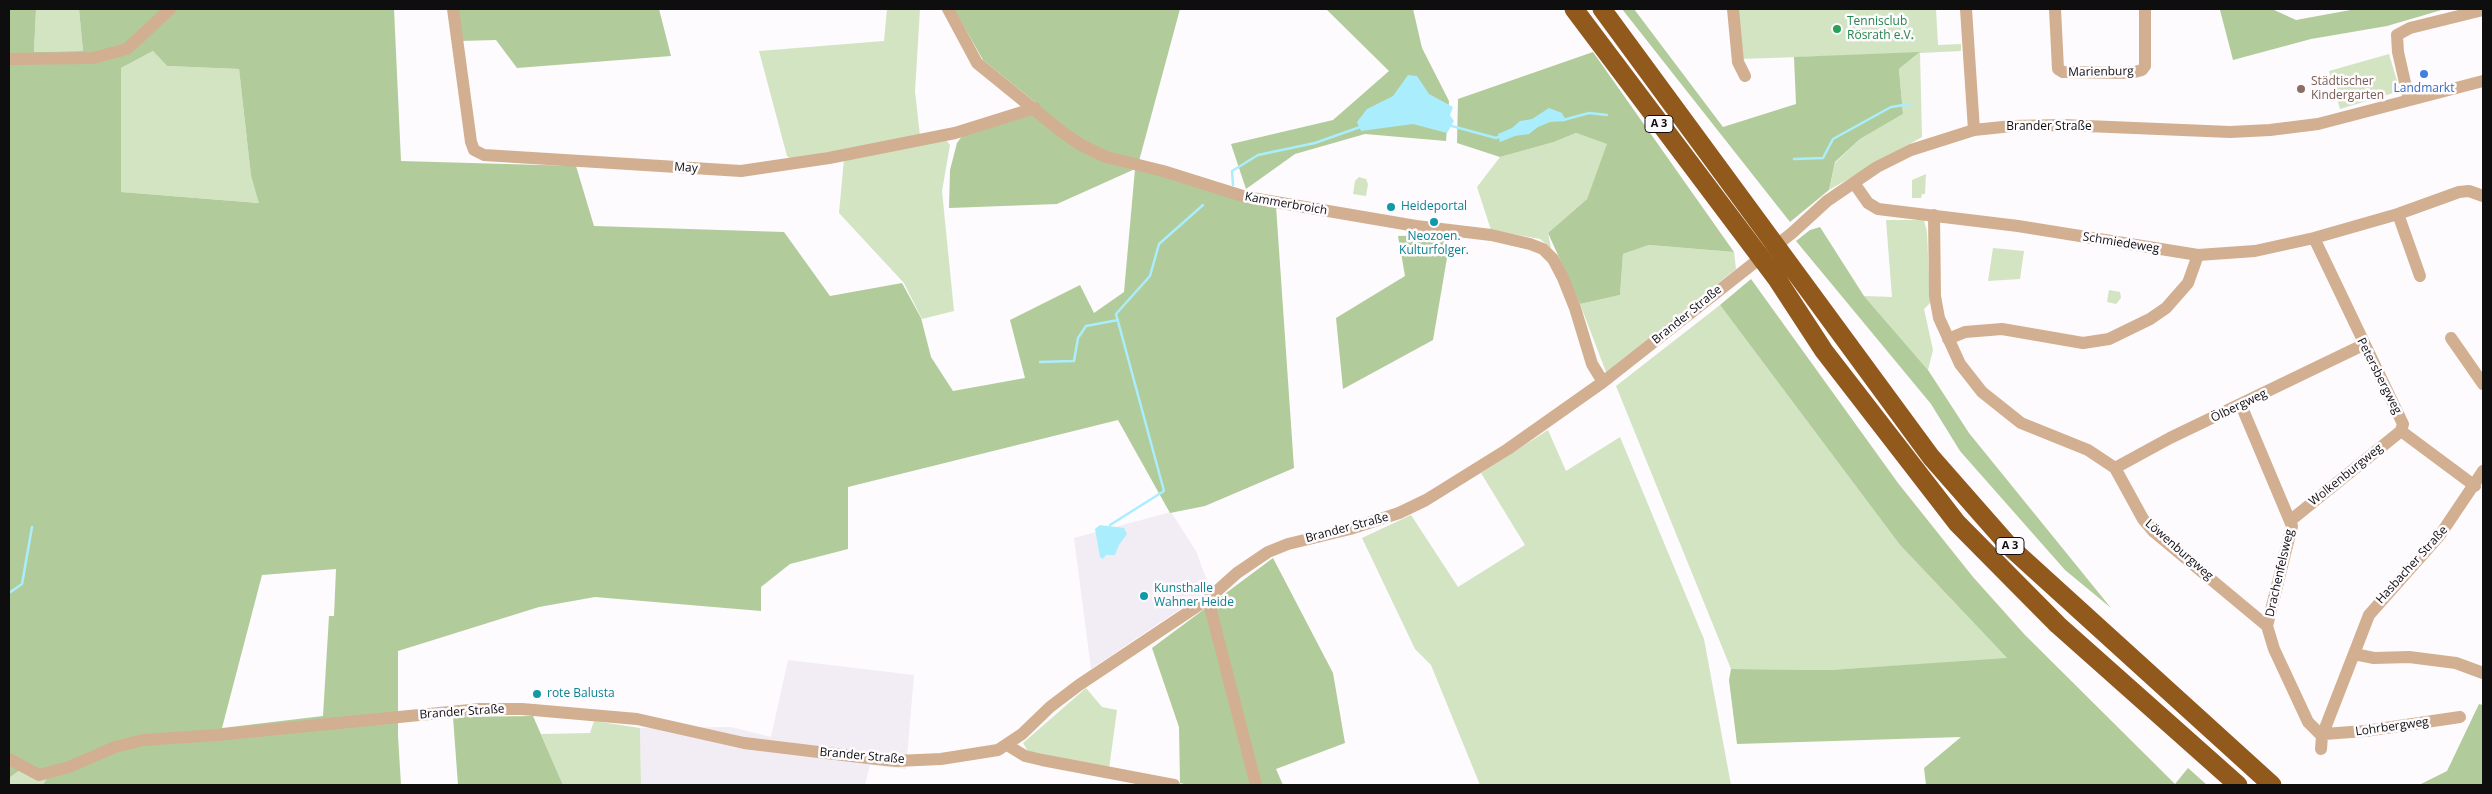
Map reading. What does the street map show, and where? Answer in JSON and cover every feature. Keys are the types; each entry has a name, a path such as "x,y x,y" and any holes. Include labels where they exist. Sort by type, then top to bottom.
{"highway":[{"name":"A 3","path":"1574,9 1745,239 1777,279 1824,351 1957,523 2058,625 2238,785"},
{"name":"A 3","path":"1602,9 1931,457 2011,548 2272,785"}],"street":[{"path":"9,59 93,58 127,49 170,9"},
{"name":"May","path":"454,9 471,142 474,150 484,155 741,171 829,158 955,133 1035,108"},
{"name":"Kammerbroich","path":"948,9 976,63 1081,145 1106,157 1164,171 1246,197 1416,226 1491,235 1530,244 1543,250 1553,260 1563,278 1575,308 1592,364 1603,382"},
{"path":"1733,9 1738,62 1744,76"},
{"path":"1966,9 1974,130"},
{"name":"Marienburg","path":"2055,9 2058,69 2063,72 2131,73 2142,70 2145,66 2145,9"},
{"path":"2409,100 2398,52 2397,35 2410,28 2483,10"},
{"name":"Brander Straße","path":"9,759 39,775 69,767 115,747 143,740 217,735 480,709 543,709 637,720 744,743 896,761 965,757 993,752 1007,745 1078,685 1208,599 1237,573 1268,552 1288,544 1372,523 1426,500 1540,428 1603,382 1792,233 1816,210 1878,167 1911,150 1974,130 2012,126 2064,125 2230,132 2270,130 2318,124 2483,81"},
{"name":"Schmiedeweg","path":"1854,183 1872,206 2018,226 2198,255 2255,252 2314,238 2398,214 2459,192 2469,191 2483,196"},
{"path":"2398,214 2420,276"},
{"name":"Löwenburgweg","path":"1934,215 1935,296 1940,318 1960,364 1982,392 2004,411 2041,432 2088,450 2115,468 2143,519 2154,532 2267,626"},
{"name":"Petersbergweg","path":"2314,238 2364,345 2404,424 2401,431 2475,486"},
{"path":"1948,339 1965,332 2002,329 2084,343 2109,340 2166,308 2188,283 2198,255"},
{"path":"2451,338 2483,384"},
{"name":"Ölbergweg","path":"2115,468 2170,438 2364,345"},
{"path":"2241,405 2291,520"},
{"name":"Wolkenburgweg","path":"2291,520 2401,431"},
{"name":"Hasbacher Straße","path":"2322,740 2369,615 2375,606 2438,538 2475,486 2483,471"},
{"name":"Drachenfelsweg","path":"2267,626 2292,532 2291,520"},
{"path":"1208,599 1256,785"},
{"path":"2267,626 2282,667 2308,722 2322,740"},
{"path":"2354,654 2374,658 2409,656 2456,663 2483,673"},
{"name":"Lohrbergweg","path":"2322,740 2365,731 2460,717"},
{"path":"1007,745 1025,756 1174,785"}],"shaded area":[{"path":"1171,512 1196,551 1210,589 1091,669 1074,538"},
{"path":"788,660 914,675 906,769 870,765 865,785 641,785 640,728 731,727 771,737"}],"green space":[{"path":"9,9 36,9 34,52 83,51 79,9 394,9 401,161 576,166 594,226 784,232 830,296 902,283 921,318 931,357 953,391 1025,378 1010,320 1080,285 1094,313 1124,292 1135,169 1057,204 949,208 950,170 957,143 962,136 1036,103 983,60 954,9 1180,9 1139,161 1276,206 1294,468 1205,506 1170,513 1118,420 848,487 848,549 790,564 761,587 761,611 595,597 539,607 398,651 398,736 401,785 43,785 47,778 23,768 9,778","holes":["153,51 167,66 239,69 251,176 259,203 121,192 121,68","336,569 334,616 329,616 323,716 222,728 262,575"]},
{"path":"36,9 79,9 83,51 34,52"},
{"path":"456,9 659,9 671,56 517,68 496,40 460,41"},
{"path":"887,9 920,9 915,91 920,136 793,160 787,156 759,51 884,41"},
{"path":"1326,9 1413,9 1422,48 1449,101 1446,141 1365,134 1295,154 1246,189 1231,144 1333,120 1389,71"},
{"path":"1622,9 1634,9 1723,127 1796,104 1794,57 1920,52 1899,69 1903,114 1860,139 1835,162 1829,190 1790,222"},
{"name":"Tennisclub Rösrath e.V.","path":"1736,9 1936,9 1938,45 1961,44 1961,51 1920,53 1922,137 1829,190 1835,163 1860,139 1903,114 1899,69 1919,53 1740,59"},
{"path":"2272,9 2296,20 2356,9 2445,9 2387,26 2311,39 2233,60 2220,10"},
{"path":"153,51 167,66 239,69 251,176 260,203 120,192 121,68"},
{"path":"1593,52 1734,252 1649,245 1623,254 1620,295 1580,304 1548,233 1587,199 1607,144 1576,133 1554,142 1500,157 1457,143 1458,99"},
{"path":"2389,54 2400,91 2340,109 2329,71"},
{"path":"1576,133 1608,144 1587,199 1548,233 1551,248 1540,239 1491,230 1477,187 1500,157 1554,142"},
{"path":"946,140 950,145 942,191 954,311 922,319 904,283 839,213 844,159"},
{"path":"1926,174 1925,194 1922,194 1921,198 1912,198 1912,180"},
{"path":"1359,177 1366,179 1368,184 1366,196 1353,194 1355,181"},
{"path":"1886,220 1924,220 1927,232 1930,303 1924,309 1933,350 1928,370 1864,296 1892,297"},
{"path":"1820,227 1864,296 1928,370 1969,433 2111,608 2065,570 1960,451 1931,404 1796,241 1810,230"},
{"path":"1442,235 1448,252 1433,340 1343,389 1336,318 1405,276 1398,236"},
{"path":"1649,245 1734,252 1736,269 1606,372 1580,304 1620,295 1623,254"},
{"path":"1993,248 2024,251 2020,279 1988,281"},
{"path":"1751,279 1898,483 1973,577 2025,635 2175,784 2188,768 2207,785 1926,785 1924,768 1961,737 1737,744 1729,680 1731,669 1830,670 2007,658 1900,545 1720,305"},
{"path":"2109,290 2120,292 2121,298 2116,304 2107,302"},
{"path":"1720,305 1900,545 2008,659 1830,670 1731,669 1616,386"},
{"path":"1548,430 1566,471 1620,437 1704,639 1731,785 1480,785 1431,665 1415,649 1362,538 1411,515 1458,587 1525,545 1481,473"},
{"path":"1273,558 1333,673 1345,743 1276,769 1283,785 1188,785 1180,783 1179,727 1152,648"},
{"path":"1086,688 1102,707 1117,710 1109,769 1030,755 1023,743"},
{"path":"2479,704 2483,705 2483,785 2419,785 2447,771"},
{"path":"533,716 563,785 458,785 453,717"},
{"path":"594,721 640,728 641,785 563,785 541,734 590,733"},
{"path":"23,768 47,778 43,785 9,785 9,778"}],"water":[{"path":"1408,75 1417,76 1429,94 1453,107 1450,115 1454,121 1447,133 1413,124 1361,131 1357,122 1367,109 1393,96"},
{"path":"1549,108 1562,113 1566,121 1550,122 1538,127 1529,134 1515,136 1500,142 1498,134 1512,128 1520,121 1532,119"},
{"path":"1100,525 1124,528 1127,534 1115,555 1106,555 1103,559 1100,557 1095,529"}],"waterway":[{"path":"1794,159 1823,158 1833,139 1891,107 1910,104"},
{"path":"1563,120 1589,113 1607,115"},
{"path":"1448,125 1496,138 1501,136"},
{"path":"1233,185 1232,171 1258,155 1315,143 1363,126"},
{"path":"1110,525 1164,491 1116,314 1150,276 1159,244 1203,205"},
{"path":"1040,362 1074,361 1078,338 1086,326 1118,320"},
{"path":"9,593 22,584 32,527"}],"place":[{"name":"Tennisclub Rösrath e.V.","path":"1837,29"},
{"name":"Landmarkt","path":"2424,74"},
{"name":"Städtischer Kindergarten","path":"2301,89"},
{"name":"Heideportal","path":"1391,207"},
{"name":"Neozoen. Kulturfolger.","path":"1434,222"},
{"name":"Kunsthalle Wahner Heide","path":"1144,596"},
{"name":"rote Balusta","path":"537,694"}]}
